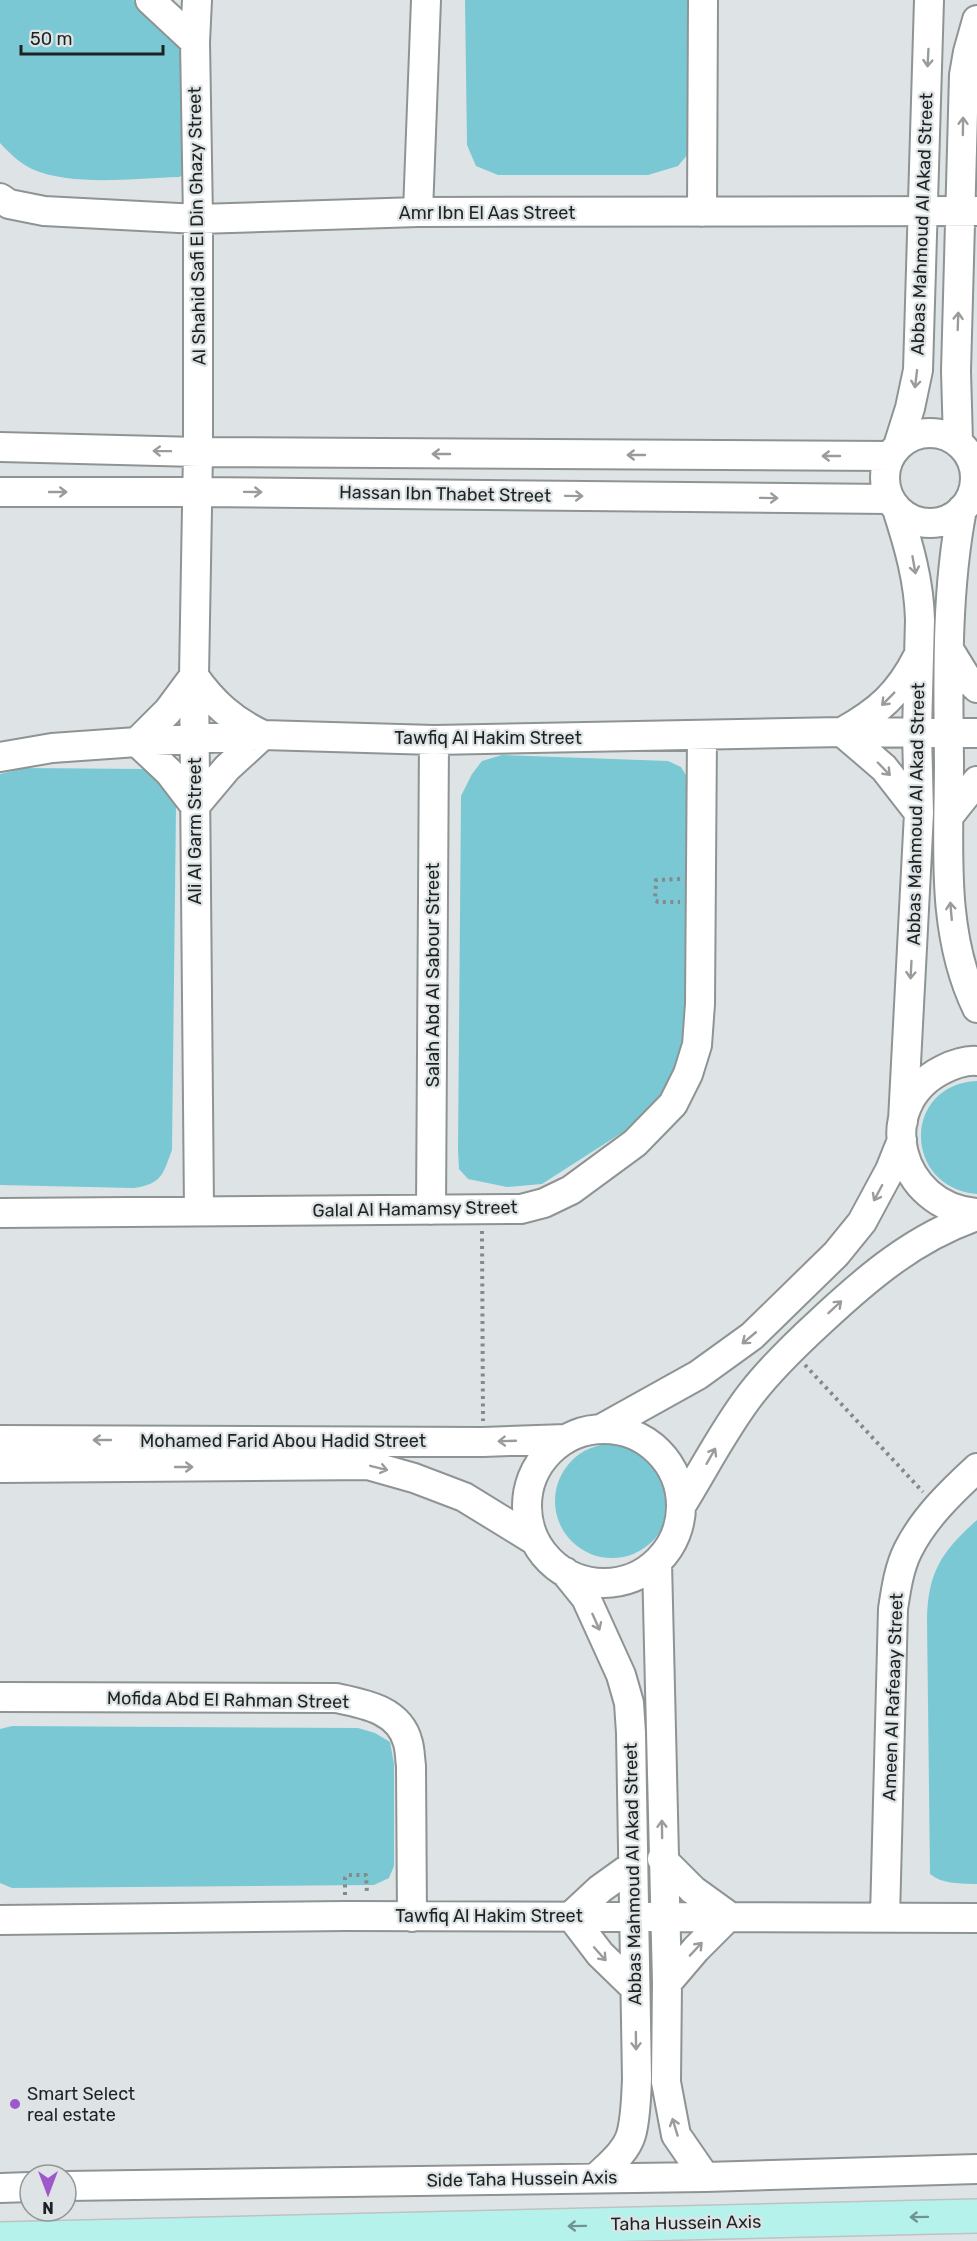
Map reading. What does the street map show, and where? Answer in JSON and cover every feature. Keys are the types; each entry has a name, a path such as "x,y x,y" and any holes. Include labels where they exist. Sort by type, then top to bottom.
{"main road":[{"name":"Taha Hussein Axis","path":"0,2240 977,2216"}],"street":[{"path":"150,0 195,42"},
{"name":"Al Shahid Safi El Din Ghazy Street","path":"197,0 195,42 198,452"},
{"path":"418,212 426,0"},
{"path":"702,212 703,0"},
{"name":"Abbas Mahmoud Al Akad Street","path":"894,451 913,399 918,370 929,0"},
{"name":"Abbas Mahmoud Al Akad Street","path":"968,451 956,391 969,211 964,75 977,20"},
{"name":"Amr Ibn El Aas Street","path":"0,198 9,204 44,211 198,219 418,212 969,211"},
{"path":"925,433 948,436 968,451 974,469 975,483 970,501 953,516 930,523 918,521 894,504 885,485 885,470 894,451 913,435 925,433"},
{"path":"0,447 198,452 894,451"},
{"name":"Ali Al Garm Street","path":"198,452 194,676 199,1210"},
{"name":"Hassan Ibn Thabet Street","path":"0,492 198,492 894,504"},
{"name":"Abbas Mahmoud Al Akad Street","path":"970,501 952,572 949,733 950,912 963,972 977,1008"},
{"name":"Abbas Mahmoud Al Akad Street","path":"601,1429 698,1375 752,1335 836,1254 862,1222 886,1178 902,1131 919,813 917,732 920,652 919,602 912,556 894,504"},
{"path":"950,651 966,677 977,688"},
{"path":"919,813 884,768 842,732 867,718 889,700 907,678 920,652"},
{"path":"194,676 223,712 263,735 227,768 195,806 169,772 137,741 168,711 194,676"},
{"name":"Tawfiq Al Hakim Street","path":"0,758 52,748 263,735 434,740 842,732 977,733"},
{"name":"Galal Al Hamamsy Street","path":"0,1214 199,1210 521,1209 544,1203 571,1190 635,1143 673,1104 688,1074 697,1045 700,1004 702,735"},
{"name":"Salah Abd Al Sabour Street","path":"431,1210 434,740"},
{"path":"949,816 977,781"},
{"path":"977,1061 953,1065 935,1074 909,1103 902,1131 905,1160 914,1178 927,1194 944,1205 977,1214"},
{"path":"681,1506 727,1429 775,1364 856,1288 888,1263 921,1241 977,1214"},
{"path":"601,1429 626,1432 648,1443 660,1454 666,1460 677,1482 681,1506 674,1537 657,1562 641,1574 603,1583 583,1580 565,1572 542,1552 534,1540 528,1521 526,1502 530,1483 538,1465 550,1450 566,1439 583,1432 601,1429"},
{"name":"Mohamed Farid Abou Hadid Street","path":"2,1439 483,1442 566,1439"},
{"name":"Mohamed Farid Abou Hadid Street","path":"2,1469 368,1465 414,1478 465,1497 534,1540"},
{"name":"Ameen Al Rafeaay Street","path":"885,1917 893,1609 898,1578 908,1550 937,1507 977,1468"},
{"name":"Abbas Mahmoud Al Akad Street","path":"657,1562 662,1859 667,1983 666,2082 676,2134 705,2177"},
{"name":"Abbas Mahmoud Al Akad Street","path":"565,1572 586,1598 621,1676 628,1703 631,1733 637,2079 631,2136 618,2156 596,2178"},
{"name":"Mofida Abd El Rahman Street","path":"0,1697 336,1698 362,1703 383,1711 397,1721 408,1742 411,1766 412,1917"},
{"path":"662,1859 693,1890 729,1916 696,1948 667,1983"},
{"path":"632,1866 600,1889 571,1916 600,1954 635,1988"},
{"name":"Tawfiq Al Hakim Street","path":"0,1920 345,1916 977,1918"},
{"name":"Side Taha Hussein Axis","path":"78,2187 705,2177 977,2169"},
{"path":"0,2188 18,2187"}],"path":[{"path":"658,880 701,890 656,902 654,882 658,880"},
{"path":"482,1209 483,1442"},
{"path":"791,1349 937,1507"}],"shaded area":[{"path":"0,0 133,0 186,51 191,171 179,177 85,180 48,175 32,169 11,154 0,143"},
{"path":"465,0 694,0 693,148 678,166 648,175 498,175 476,166 467,145"},
{"path":"502,755 668,761 681,767 692,785 688,1032 677,1063 659,1100 637,1123 542,1184 507,1187 468,1179 459,1169 458,1150 461,796 472,774 482,761"},
{"path":"25,768 145,769 171,791 176,807 172,1150 163,1172 156,1181 150,1184 134,1188 0,1185 0,774"},
{"path":"977,1081 976,1194 952,1187 935,1173 924,1156 921,1136 925,1116 935,1099 953,1086"},
{"path":"612,1444 634,1448 653,1460 665,1479 669,1501 665,1523 653,1542 634,1554 612,1558 590,1554 571,1542 559,1523 555,1501 559,1479 571,1460 590,1448"},
{"path":"977,1520 977,1884 973,1884 945,1881 930,1874 927,1619 930,1588 939,1564 955,1542"},
{"path":"12,1726 358,1728 375,1733 390,1742 394,1764 394,1866 389,1878 374,1885 12,1888 0,1883 0,1729"}],"place":[{"name":"Smart Select real estate","path":"15,2104"}]}
